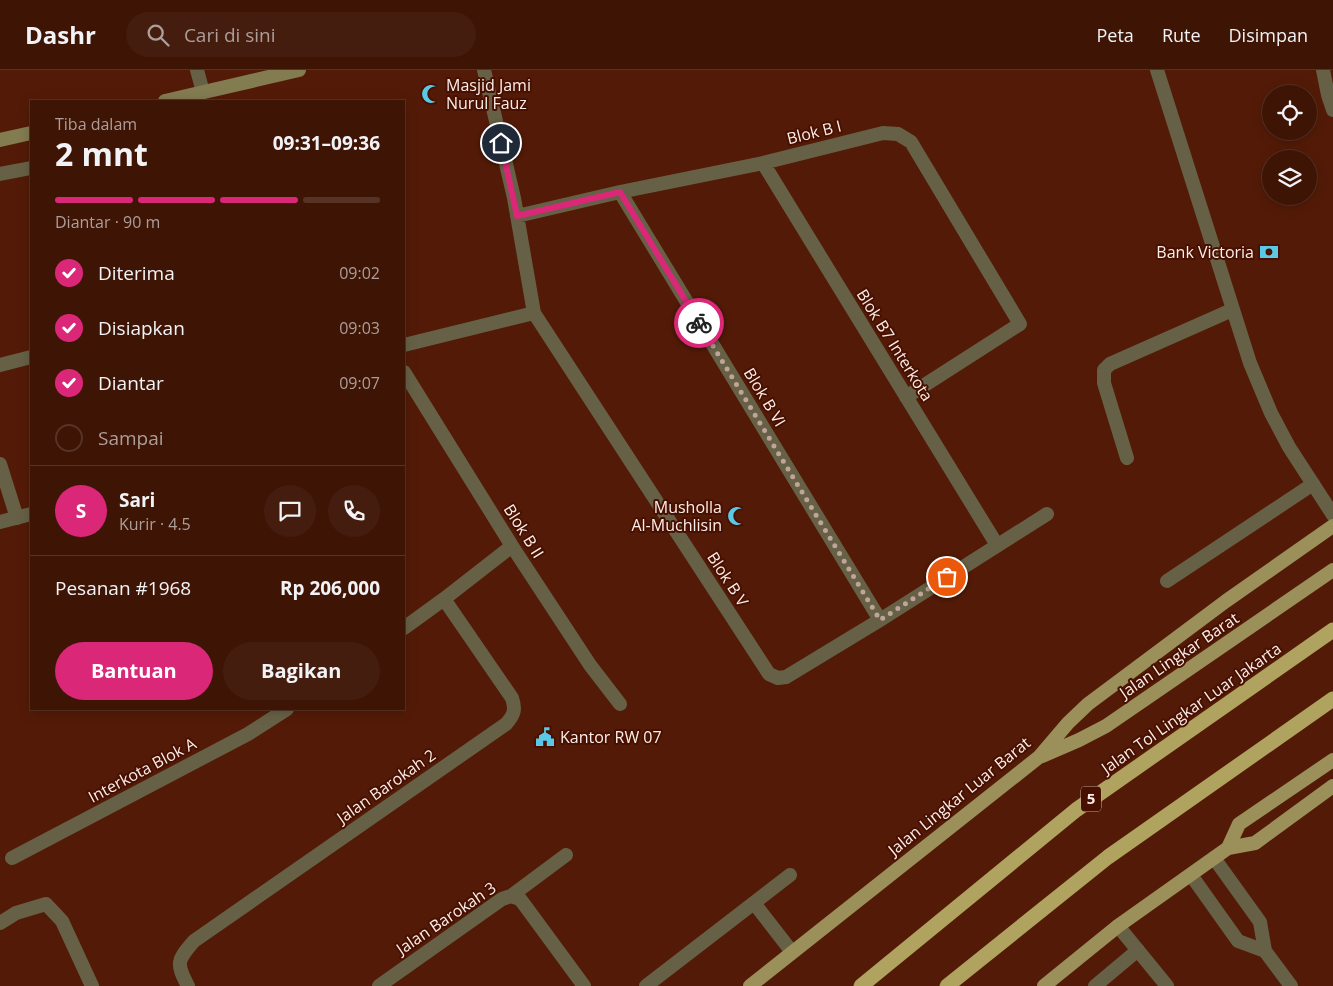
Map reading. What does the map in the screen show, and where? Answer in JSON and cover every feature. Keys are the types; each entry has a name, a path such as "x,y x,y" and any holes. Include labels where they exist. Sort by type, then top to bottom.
{"highway":[{"name":"Jalan Tol Lingkar Luar Jakarta","path":"861,986 1076,810 1333,630"},
{"path":"947,986 1108,857 1333,699"}],"main road":[{"path":"182,99 203,92 300,70"},
{"path":"0,140 30,133"},
{"name":"Jalan Lingkar Luar Barat","path":"750,986 1039,757 1068,723 1088,704 1226,601 1333,526"},
{"name":"Jalan Lingkar Barat","path":"1039,757 1106,726 1333,570"},
{"path":"1228,848 1238,824 1333,760"},
{"path":"1044,986 1118,926 1228,848 1255,843 1333,786"}],"street":[{"path":"197,70 203,92"},
{"name":"Blok B V","path":"484,70 517,216 534,313 769,674 778,678 786,677 1047,514"},
{"path":"1157,70 1250,364 1271,413 1289,448 1333,515"},
{"path":"1323,70 1333,110"},
{"name":"Blok B I","path":"517,216 620,192 763,163 883,132 898,134 911,142 1020,324 906,396"},
{"name":"Blok B7 Interkota","path":"763,163 997,545"},
{"path":"0,174 30,168"},
{"name":"Blok B VI","path":"620,192 880,620"},
{"path":"1127,458 1104,383 1104,370 1110,364 1232,310"},
{"path":"405,345 534,313"},
{"path":"0,366 30,357"},
{"name":"Blok B II","path":"405,374 512,546 590,665 620,704"},
{"path":"0,464 17,518"},
{"path":"1167,581 1313,484"},
{"path":"0,522 30,514"},
{"path":"405,627 512,546"},
{"name":"Jalan Barokah 2","path":"188,986 181,972 181,957 194,941 506,724 512,716 515,708 512,698 444,599"},
{"name":"Interkota Blok A","path":"12,858 248,734 285,710"},
{"path":"511,896 566,855"},
{"path":"1214,858 1260,922 1265,951 1291,986"},
{"path":"646,986 790,875"},
{"path":"1191,875 1238,941 1265,951"},
{"name":"Jalan Barokah 3","path":"379,986 502,899 511,896 520,899 526,906 584,986"},
{"path":"754,903 792,952"},
{"path":"0,923 16,913 46,904 62,921 92,986"},
{"path":"1118,926 1167,986"},
{"path":"1095,986 1138,950"}],"way so far":[{"path":"699,323 880,620 947,577"}],"place":[{"name":"Masjid Jami Nurul Fauz","path":"431,94"},
{"name":"Bank Victoria","path":"1269,252"},
{"name":"Musholla Al-Muchlisin","path":"737,516"},
{"name":"Kantor RW 07","path":"545,737"}],"route":[{"path":"501,143 517,216 620,192 699,323"}]}
